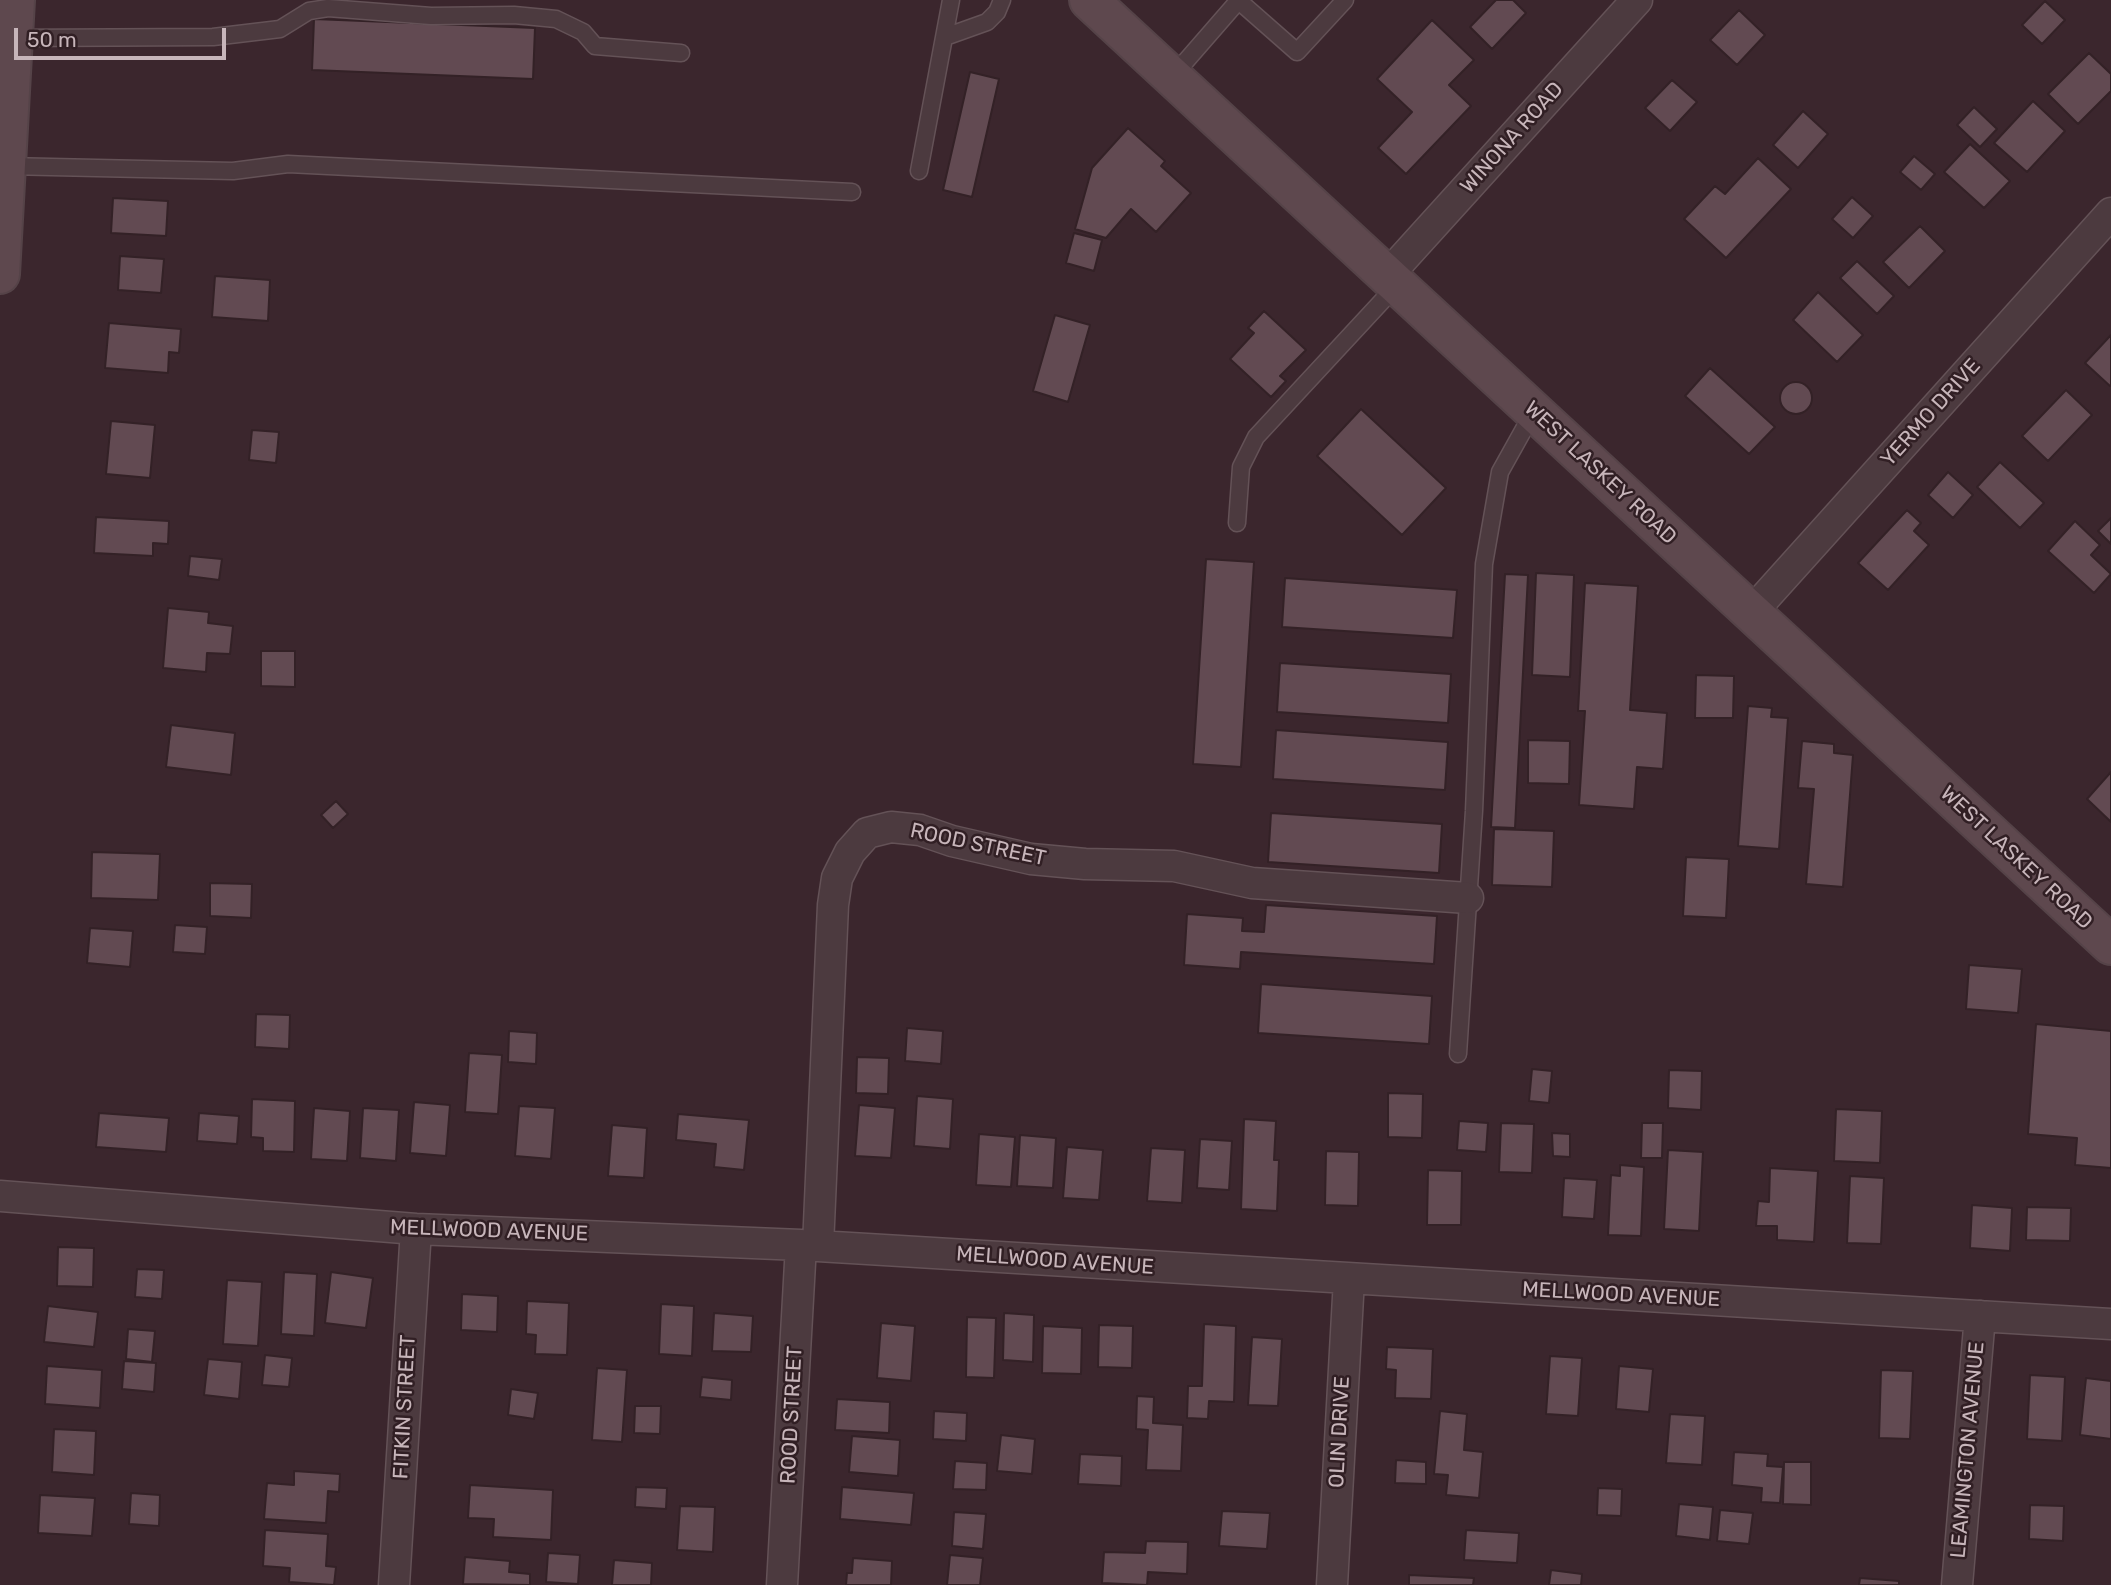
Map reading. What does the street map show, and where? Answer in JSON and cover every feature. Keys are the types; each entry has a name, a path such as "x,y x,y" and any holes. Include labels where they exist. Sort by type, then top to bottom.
{"main road":[{"name":"WEST LASKEY ROAD","path":"1089,0 2111,946"},
{"path":"0,274 11,18"}],"street":[{"name":"WINONA ROAD","path":"1392,280 1637,0"},
{"name":"YERMO DRIVE","path":"1751,613 2111,213"},
{"name":"ROOD STREET","path":"782,1585 810,1245 833,905 837,878 850,852 867,833 891,827 920,830 965,845 1031,859 1085,864 1174,866 1252,883 1468,898"},
{"name":"MELLWOOD AVENUE","path":"0,1196 416,1229 810,1245 2111,1324"},
{"name":"FITKIN STREET","path":"394,1585 416,1229"},
{"name":"OLIN DRIVE","path":"1332,1585 1349,1279"},
{"name":"LEAMINGTON AVENUE","path":"1957,1585 1980,1316"}],"lane":[{"path":"919,171 951,0"},
{"path":"945,37 987,22 997,12 1002,0"},
{"path":"1172,76 1239,0 1297,52 1345,0"},
{"path":"11,18 213,37 280,29 309,11 328,8 431,16 514,15 556,19 583,32 596,46 681,53"},
{"path":"4,180 233,172 288,164 852,192"},
{"path":"1237,523 1241,467 1256,437 1392,280"},
{"path":"1458,1054 1484,564 1500,472 1534,411"}],"building":[{"path":"1496,0 1513,0 1526,13 1492,49 1470,27"},
{"path":"2045,1 2065,20 2042,44 2022,25"},
{"path":"1739,10 1765,35 1737,65 1710,40"},
{"path":"314,19 535,28 533,79 312,70"},
{"path":"1432,20 1474,60 1449,85 1471,106 1406,174 1378,148 1412,112 1377,79"},
{"path":"2089,53 2111,74 2111,91 2078,124 2048,94"},
{"path":"970,72 999,79 972,197 943,190"},
{"path":"1672,80 1697,102 1670,131 1645,108"},
{"path":"2033,101 2065,131 2027,172 1994,143"},
{"path":"1974,107 1997,129 1980,147 1957,125"},
{"path":"1803,111 1828,134 1798,168 1773,145"},
{"path":"1128,128 1165,161 1161,166 1191,193 1156,232 1131,209 1106,238 1075,229 1092,168"},
{"path":"1970,144 2010,181 1984,208 1944,172"},
{"path":"1914,156 1935,174 1921,190 1900,172"},
{"path":"1758,158 1791,189 1726,258 1684,219 1715,186 1725,194"},
{"path":"1852,197 1873,216 1853,238 1832,219"},
{"path":"113,198 168,201 166,236 111,233"},
{"path":"1920,226 1945,251 1909,288 1883,262"},
{"path":"1074,233 1102,240 1094,271 1066,263"},
{"path":"120,256 164,259 161,293 118,290"},
{"path":"1857,261 1894,296 1877,314 1840,278"},
{"path":"215,276 270,280 268,321 212,317"},
{"path":"1818,292 1863,335 1837,362 1793,320"},
{"path":"1264,311 1306,350 1280,376 1286,381 1271,397 1230,359 1254,333 1248,328"},
{"path":"1055,315 1090,325 1068,402 1033,391"},
{"path":"109,323 181,329 179,353 169,352 168,373 105,368"},
{"path":"2111,335 2111,385 2110,386 2085,363"},
{"path":"1710,368 1775,427 1749,454 1685,396"},
{"path":"1796,382 1807,387 1812,398 1807,409 1796,414 1785,409 1780,398 1785,387"},
{"path":"2066,390 2092,415 2048,461 2022,436"},
{"path":"1361,409 1446,488 1402,535 1317,456"},
{"path":"111,421 155,425 150,478 106,474"},
{"path":"252,430 279,432 276,463 249,460"},
{"path":"2000,462 2044,503 2020,528 1977,487"},
{"path":"1948,472 1973,495 1953,518 1928,495"},
{"path":"1907,510 1921,523 1914,531 1929,545 1888,590 1858,563"},
{"path":"96,517 169,521 168,544 153,543 153,556 94,553"},
{"path":"2111,518 2111,544 2098,531"},
{"path":"2075,521 2100,545 2091,555 2111,574 2094,593 2048,551"},
{"path":"190,556 222,559 219,580 188,576"},
{"path":"1206,559 1254,562 1241,767 1193,764"},
{"path":"1536,573 1574,575 1570,677 1532,675"},
{"path":"1505,574 1528,575 1515,828 1491,827"},
{"path":"1285,578 1457,590 1453,638 1282,627"},
{"path":"1585,583 1638,586 1630,710 1667,713 1663,769 1637,767 1634,809 1579,805 1585,711 1578,711"},
{"path":"168,608 209,612 208,623 233,626 230,654 207,653 206,672 163,668"},
{"path":"261,651 295,651 295,687 261,686"},
{"path":"1280,663 1451,674 1448,723 1277,712"},
{"path":"1696,675 1734,676 1733,718 1695,718"},
{"path":"1748,706 1772,708 1771,717 1788,718 1779,849 1738,846"},
{"path":"171,725 235,733 231,775 166,767"},
{"path":"1276,730 1448,742 1445,790 1273,779"},
{"path":"1528,740 1570,741 1569,784 1528,783"},
{"path":"1802,741 1834,744 1834,753 1853,755 1843,887 1806,884 1814,789 1798,788"},
{"path":"2111,772 2111,822 2087,799"},
{"path":"336,801 348,814 333,828 321,815"},
{"path":"1271,813 1442,824 1439,873 1268,862"},
{"path":"1494,829 1554,831 1552,887 1492,885"},
{"path":"92,852 160,854 158,900 91,898"},
{"path":"1686,857 1729,859 1726,918 1683,916"},
{"path":"210,883 252,884 251,918 210,916"},
{"path":"1266,905 1437,916 1434,964 1241,952 1240,969 1184,965 1187,914 1243,918 1242,931 1264,932"},
{"path":"175,925 207,927 205,954 173,952"},
{"path":"90,928 133,931 130,967 87,963"},
{"path":"1969,965 2022,969 2018,1013 1966,1009"},
{"path":"1261,984 1432,996 1429,1044 1258,1033"},
{"path":"256,1014 290,1015 289,1049 255,1047"},
{"path":"2036,1024 2111,1031 2111,1168 2075,1165 2077,1138 2028,1134"},
{"path":"907,1028 943,1031 941,1064 905,1061"},
{"path":"509,1031 537,1033 536,1064 508,1062"},
{"path":"469,1053 502,1055 498,1114 465,1112"},
{"path":"857,1057 889,1058 888,1094 856,1093"},
{"path":"1532,1069 1552,1071 1549,1103 1529,1101"},
{"path":"1669,1070 1702,1071 1701,1110 1668,1108"},
{"path":"1388,1093 1423,1094 1422,1138 1388,1137"},
{"path":"917,1096 953,1099 950,1149 914,1146"},
{"path":"252,1099 295,1101 294,1152 263,1151 263,1138 251,1137"},
{"path":"414,1102 450,1105 446,1156 410,1153"},
{"path":"859,1105 895,1108 891,1158 855,1156"},
{"path":"519,1106 555,1108 551,1159 515,1156"},
{"path":"314,1108 350,1111 347,1161 311,1159"},
{"path":"363,1108 399,1110 396,1161 360,1158"},
{"path":"1836,1109 1882,1111 1880,1163 1834,1161"},
{"path":"99,1113 169,1118 166,1152 96,1147"},
{"path":"199,1113 239,1116 237,1144 197,1141"},
{"path":"678,1114 749,1120 744,1170 714,1167 716,1144 676,1140"},
{"path":"1244,1119 1276,1121 1274,1160 1279,1160 1277,1211 1241,1209"},
{"path":"1459,1121 1488,1123 1486,1152 1457,1150"},
{"path":"1501,1123 1534,1124 1532,1173 1499,1172"},
{"path":"1642,1123 1663,1123 1662,1158 1641,1158"},
{"path":"612,1125 647,1128 644,1178 608,1176"},
{"path":"1552,1133 1570,1134 1570,1157 1553,1156"},
{"path":"979,1134 1015,1137 1011,1187 976,1185"},
{"path":"1020,1135 1056,1138 1053,1188 1017,1186"},
{"path":"1200,1139 1232,1141 1229,1190 1197,1188"},
{"path":"1067,1147 1103,1150 1099,1200 1063,1198"},
{"path":"1151,1148 1185,1150 1182,1203 1147,1201"},
{"path":"1668,1150 1703,1152 1699,1231 1664,1229"},
{"path":"1326,1151 1359,1152 1358,1206 1325,1205"},
{"path":"1620,1165 1644,1167 1641,1236 1608,1235 1611,1175 1620,1176"},
{"path":"1770,1168 1818,1171 1814,1242 1777,1240 1777,1226 1756,1226 1758,1201 1769,1202"},
{"path":"1428,1170 1462,1171 1461,1225 1427,1225"},
{"path":"1850,1176 1884,1178 1881,1244 1847,1243"},
{"path":"1564,1178 1597,1180 1594,1219 1562,1217"},
{"path":"1972,1205 2012,1208 2010,1251 1970,1248"},
{"path":"2027,1207 2071,1208 2070,1241 2026,1240"},
{"path":"58,1247 94,1248 93,1287 57,1286"},
{"path":"137,1269 164,1270 162,1299 135,1297"},
{"path":"284,1272 317,1274 314,1336 281,1334"},
{"path":"331,1272 373,1278 366,1328 325,1323"},
{"path":"227,1280 262,1282 258,1346 223,1344"},
{"path":"462,1294 498,1296 497,1332 461,1330"},
{"path":"527,1301 569,1303 567,1355 535,1354 536,1335 526,1334"},
{"path":"661,1304 694,1306 692,1356 659,1354"},
{"path":"48,1306 98,1312 94,1347 44,1342"},
{"path":"714,1313 753,1316 751,1352 712,1351"},
{"path":"1004,1313 1034,1315 1033,1362 1003,1360"},
{"path":"967,1317 996,1318 994,1378 966,1377"},
{"path":"881,1323 915,1326 911,1381 877,1378"},
{"path":"1204,1324 1236,1326 1234,1402 1209,1401 1208,1419 1187,1418 1188,1386 1202,1386"},
{"path":"1099,1325 1133,1326 1132,1368 1098,1367"},
{"path":"1043,1326 1082,1328 1081,1374 1042,1373"},
{"path":"128,1329 155,1331 152,1362 126,1359"},
{"path":"1252,1337 1282,1339 1278,1406 1248,1405"},
{"path":"1387,1347 1433,1349 1431,1399 1395,1398 1396,1370 1386,1369"},
{"path":"265,1355 292,1358 289,1387 262,1385"},
{"path":"1550,1356 1582,1358 1578,1416 1546,1414"},
{"path":"208,1359 242,1362 239,1399 204,1395"},
{"path":"124,1361 156,1363 154,1392 122,1389"},
{"path":"47,1366 102,1370 100,1408 45,1404"},
{"path":"1619,1366 1653,1369 1649,1412 1616,1409"},
{"path":"597,1368 627,1370 622,1442 592,1440"},
{"path":"1881,1370 1913,1371 1910,1439 1879,1438"},
{"path":"2030,1375 2065,1377 2062,1441 2027,1439"},
{"path":"702,1377 732,1380 731,1400 700,1397"},
{"path":"2086,1378 2111,1381 2111,1439 2080,1435"},
{"path":"511,1389 538,1393 534,1419 508,1415"},
{"path":"1137,1396 1154,1397 1153,1423 1183,1425 1181,1471 1146,1470 1148,1430 1136,1429"},
{"path":"837,1399 890,1402 889,1433 835,1430"},
{"path":"635,1406 661,1406 660,1434 634,1433"},
{"path":"934,1411 967,1413 966,1441 933,1439"},
{"path":"1440,1411 1467,1414 1464,1450 1483,1452 1479,1498 1446,1495 1448,1475 1434,1474"},
{"path":"1670,1414 1705,1416 1702,1465 1666,1463"},
{"path":"54,1429 96,1431 94,1475 52,1472"},
{"path":"1001,1435 1035,1439 1032,1474 997,1471"},
{"path":"852,1436 900,1440 898,1476 849,1472"},
{"path":"1734,1452 1768,1454 1767,1466 1783,1467 1780,1503 1761,1502 1762,1488 1732,1485"},
{"path":"1080,1454 1122,1456 1121,1486 1078,1484"},
{"path":"1396,1460 1426,1462 1426,1484 1395,1483"},
{"path":"955,1461 987,1463 986,1490 953,1489"},
{"path":"1784,1462 1811,1462 1811,1505 1783,1504"},
{"path":"294,1471 340,1474 339,1492 328,1491 326,1523 264,1519 267,1483 294,1485"},
{"path":"470,1485 553,1490 551,1540 493,1537 494,1519 468,1518"},
{"path":"636,1487 667,1488 666,1509 635,1507"},
{"path":"842,1487 914,1493 911,1525 840,1519"},
{"path":"1598,1488 1622,1489 1621,1516 1597,1515"},
{"path":"131,1493 160,1495 159,1526 129,1524"},
{"path":"40,1495 95,1498 92,1536 38,1533"},
{"path":"1679,1504 1713,1507 1710,1540 1676,1536"},
{"path":"2030,1505 2064,1506 2063,1541 2029,1539"},
{"path":"680,1506 715,1507 713,1552 677,1550"},
{"path":"1720,1510 1753,1513 1749,1544 1717,1541"},
{"path":"1222,1511 1270,1513 1267,1549 1219,1546"},
{"path":"954,1512 986,1514 983,1549 952,1546"},
{"path":"265,1530 328,1534 326,1566 336,1567 334,1585 289,1582 290,1568 263,1566"},
{"path":"1466,1530 1519,1533 1517,1563 1464,1560"},
{"path":"1146,1541 1188,1542 1187,1574 1148,1572 1147,1585 1102,1583 1104,1552 1145,1553"},
{"path":"548,1553 580,1555 578,1584 546,1582"},
{"path":"950,1555 983,1558 980,1585 947,1585"},
{"path":"465,1557 510,1561 509,1572 530,1574 530,1585 463,1584"},
{"path":"853,1558 892,1561 891,1585 846,1585 847,1573 852,1573"},
{"path":"614,1560 652,1563 651,1585 612,1585"},
{"path":"1551,1570 1582,1574 1581,1585 1549,1585"},
{"path":"1409,1575 1474,1578 1473,1585 1409,1585"},
{"path":"1860,1578 1899,1581 1899,1585 1859,1585"}]}
